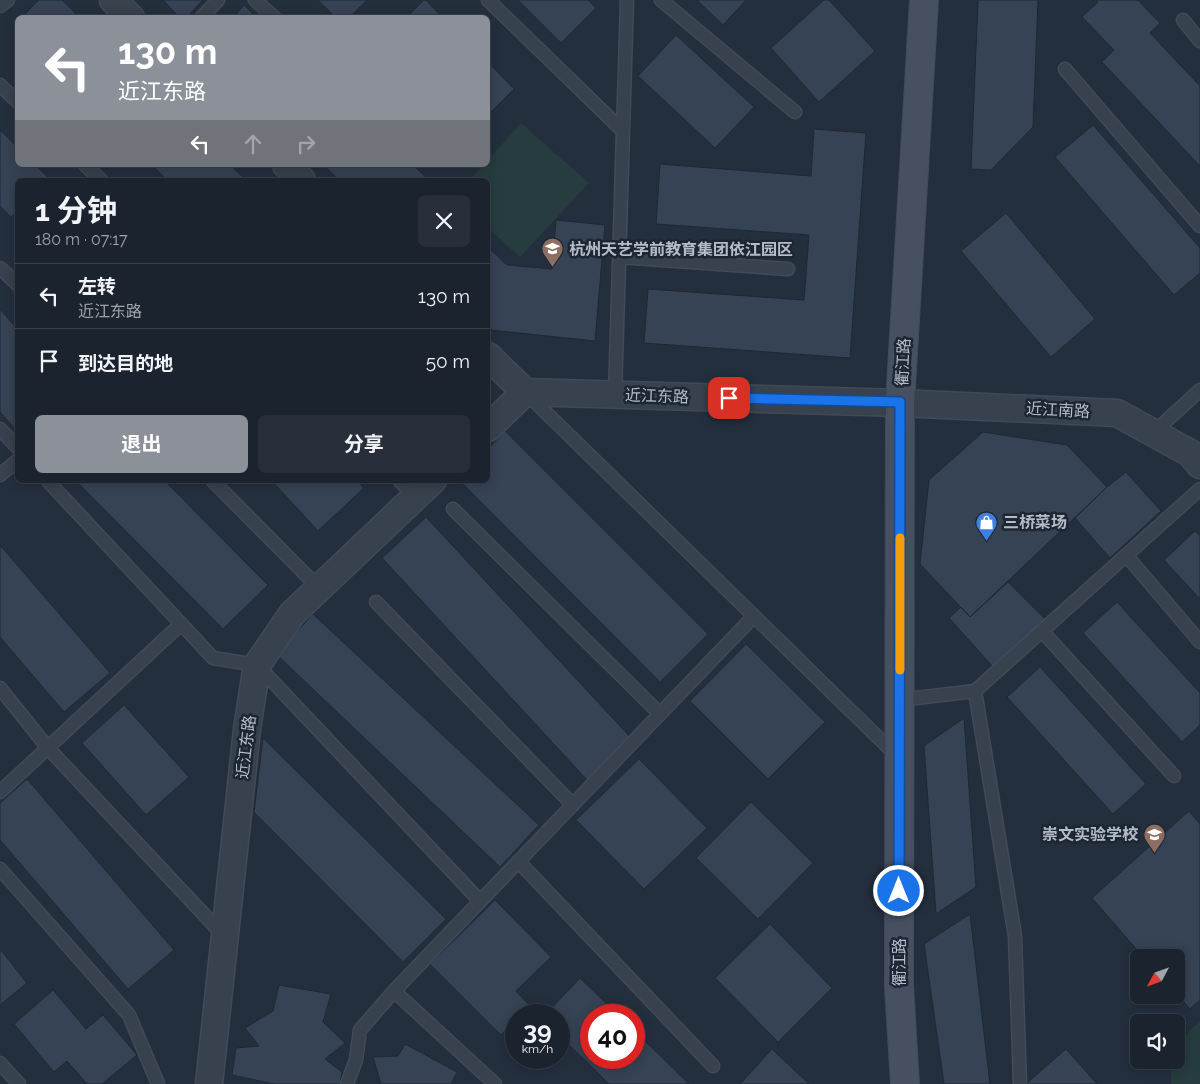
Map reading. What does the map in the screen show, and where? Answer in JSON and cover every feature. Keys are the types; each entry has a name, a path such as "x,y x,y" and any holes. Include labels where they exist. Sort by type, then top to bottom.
{"street":[{"path":"113,0 128,15"},
{"name":"衢江路","path":"905,1084 899,986 900,402 924,0"},
{"path":"490,358 525,392 490,426"},
{"name":"近江东路","path":"525,392 900,402"},
{"name":"近江南路","path":"900,402 1117,413 1190,453 1200,465"},
{"name":"近江东路","path":"209,1084 247,729 257,665 292,614 416,486"}],"lane":[{"path":"0,6 8,0"},
{"path":"204,15 218,0"},
{"path":"255,0 272,15"},
{"path":"488,0 623,131"},
{"path":"615,395 627,0"},
{"path":"662,0 795,112"},
{"path":"1183,20 1200,41"},
{"path":"1065,69 1200,226"},
{"path":"0,85 15,99"},
{"path":"87,167 99,178"},
{"path":"619,257 788,269"},
{"path":"0,268 15,282"},
{"path":"1153,433 1200,390"},
{"path":"525,392 899,758"},
{"path":"0,429 15,445"},
{"path":"0,475 15,462"},
{"path":"50,483 213,658 257,665 480,901"},
{"path":"215,483 319,588"},
{"path":"900,700 975,691 1200,489"},
{"path":"453,509 660,714"},
{"path":"1126,555 1200,642"},
{"path":"376,602 573,805"},
{"path":"347,1084 356,1060 360,1030 394,991 754,616"},
{"path":"0,792 181,624"},
{"path":"1042,631 1174,776"},
{"path":"0,688 48,748 224,938"},
{"path":"975,691 1015,936 1020,1084"},
{"path":"519,862 713,1066"},
{"path":"0,869 129,1015 158,1084"},
{"path":"394,991 495,1084"},
{"path":"0,1063 18,1084"}],"green space":[{"path":"521,123 589,183 520,257 490,230 490,178 471,178 481,167 490,167 490,158"},
{"path":"1200,1021 1200,1084 1171,1084 1171,1069 1185,1069 1185,1038"}],"building":[{"path":"39,0 62,0 77,15 24,15"},
{"path":"163,0 203,0 189,15 177,15"},
{"path":"318,0 367,0 352,15 333,15"},
{"path":"426,0 440,15 409,15"},
{"path":"518,0 588,0 596,8 561,43"},
{"path":"697,0 746,0 723,25"},
{"path":"824,0 829,0 875,51 819,102 771,48"},
{"path":"978,0 1038,0 1033,127 991,170 971,169"},
{"path":"1096,0 1138,0 1160,23 1150,33 1200,86 1200,166 1102,62 1114,50 1082,17 1098,2"},
{"path":"244,5 254,15 236,15"},
{"path":"676,35 754,107 715,148 638,76"},
{"path":"490,64 514,89 490,113"},
{"path":"1093,125 1200,248 1200,273 1174,295 1055,157"},
{"path":"814,129 866,133 850,358 644,343 648,289 804,300 809,235 656,224 660,164 811,176"},
{"path":"0,130 15,145 15,167 37,167 49,178 15,178 15,213 11,217 0,206"},
{"path":"154,167 232,167 244,178 165,178"},
{"path":"325,167 415,167 427,178 337,178"},
{"path":"1006,213 1095,319 1051,357 961,251"},
{"path":"556,220 605,225 595,341 490,329 490,249 507,265 552,269"},
{"path":"0,309 15,326 15,429 0,412"},
{"path":"505,431 708,634 660,682 462,483 490,483 490,447"},
{"name":"三桥菜场","path":"983,432 1067,445 1107,487 970,617 920,564 929,480"},
{"path":"1126,472 1161,511 1110,558 1075,518 1107,487"},
{"path":"78,483 167,483 268,585 223,629"},
{"path":"274,483 360,483 364,488 318,531"},
{"path":"426,517 633,740 588,781 382,558"},
{"path":"1195,531 1200,536 1200,599 1164,560"},
{"path":"0,545 110,673 64,712 0,637"},
{"path":"1008,582 1048,622 994,668 949,618 961,607 970,617"},
{"path":"1117,602 1200,693 1200,725 1182,742 1083,633"},
{"path":"313,614 539,825 500,867 276,654"},
{"path":"746,644 825,722 768,779 690,701"},
{"path":"1040,667 1146,784 1113,814 1007,697"},
{"path":"124,705 189,777 146,815 82,743"},
{"path":"964,718 976,887 936,914 924,746"},
{"path":"263,738 446,919 403,962 254,812"},
{"path":"639,759 707,828 644,889 576,820"},
{"path":"27,779 174,950 128,989 0,840 0,803"},
{"path":"751,802 813,863 758,919 696,858"},
{"path":"1189,811 1200,824 1200,1000 1190,1009 1185,1003 1185,949 1136,949 1092,898"},
{"path":"495,900 551,957 516,991 528,1004 505,1004 505,1031 501,1035 430,964"},
{"path":"970,914 990,1084 944,1084 924,944"},
{"path":"770,924 832,988 778,1042 715,978"},
{"path":"0,949 27,983 0,1005"},
{"path":"580,978 607,1004 580,1004 580,1056 570,1046 570,1004 555,1004"},
{"path":"279,985 331,994 323,1022 345,1043 325,1059 342,1072 340,1084 274,1084 232,1075 236,1048 259,1046 245,1028 273,1011"},
{"path":"53,990 86,1029 103,1015 137,1055 102,1084 87,1084 67,1061 54,1072 14,1024"},
{"path":"645,1041 689,1084 609,1084 594,1069 645,1069"},
{"path":"405,1044 457,1072 451,1084 381,1084 373,1057 398,1056"},
{"path":"772,1049 809,1084 740,1084"},
{"path":"1066,1049 1097,1084 1027,1084 1027,1083"}],"slow traffic":[{"path":"900,538 900,670"}],"place":[{"name":"杭州天艺学前教育集团依江园区","path":"553,268"},
{"name":"三桥菜场","path":"987,541"},
{"name":"崇文实验学校","path":"1154,853"}],"route":[{"path":"729,398 900,402 899,891"}]}
